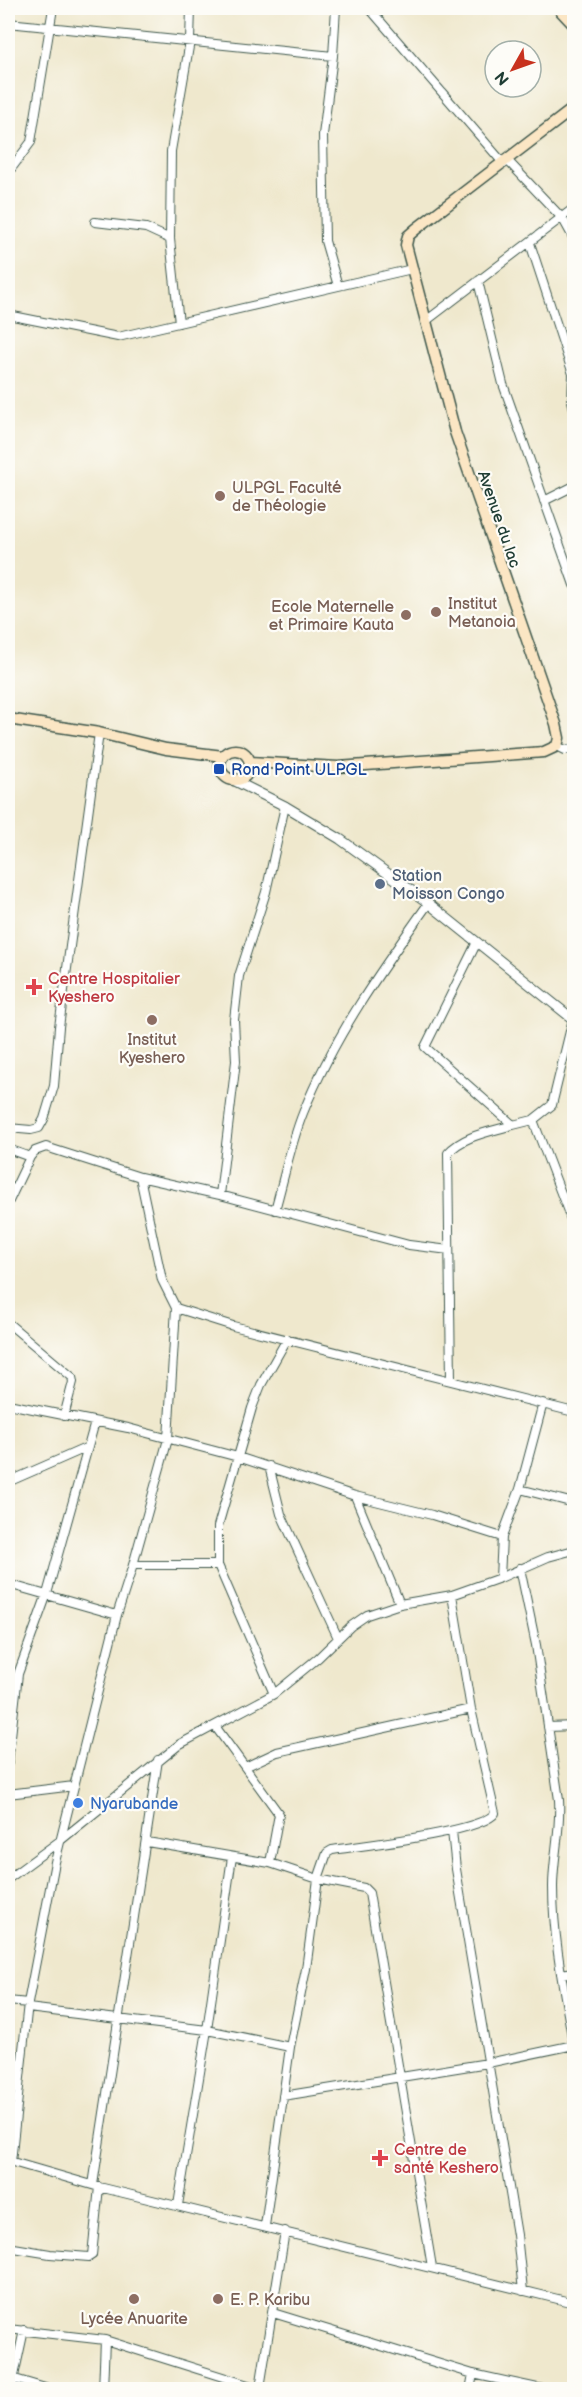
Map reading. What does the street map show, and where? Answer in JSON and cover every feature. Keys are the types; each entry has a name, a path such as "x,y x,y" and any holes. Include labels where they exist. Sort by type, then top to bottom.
{"main road":[{"path":"558,8 574,25"},
{"name":"Avenue du lac","path":"557,746 559,738 556,724 456,432 406,245 408,236 506,163 574,108"},
{"path":"8,719 99,733 166,750 223,756"},
{"path":"250,762 338,767 544,752 557,746"},
{"path":"229,751 245,754 250,762 249,770 244,777 233,780 222,773 220,765 223,756 229,751"}],"street":[{"path":"8,173 31,142 53,8"},
{"path":"179,322 171,239 171,151 190,41 191,8"},
{"path":"336,8 333,56 323,135 325,241 338,286"},
{"path":"369,8 506,163 563,219 574,239"},
{"path":"8,23 333,56"},
{"path":"426,321 563,219 574,208"},
{"path":"95,222 146,228 171,239"},
{"path":"530,243 573,374 574,409"},
{"path":"8,315 118,337 412,269"},
{"path":"478,281 503,384 574,585"},
{"path":"544,501 574,486"},
{"path":"8,1128 31,1130 39,1128 54,1086 61,1015 99,733"},
{"path":"557,746 565,750 574,749"},
{"path":"233,780 285,806 340,839 428,904 574,1019 552,1105 533,1120 468,1138 457,1143 448,1153 451,1380"},
{"path":"220,1195 236,1061 234,1020 239,976 266,892 285,806"},
{"path":"275,1210 303,1114 331,1053 351,1016 428,904"},
{"path":"477,942 425,1047 513,1125"},
{"path":"533,1120 574,1227"},
{"path":"8,1203 30,1157 35,1151 46,1147 140,1177 220,1195 408,1245 449,1250"},
{"path":"8,1149 30,1157"},
{"path":"140,1177 162,1280 176,1308 168,1439 117,1615 61,1840 28,2006 9,2162 96,2186 574,2303"},
{"path":"176,1308 286,1339 574,1412"},
{"path":"8,1323 72,1377 64,1416"},
{"path":"274,1694 218,1565 218,1526 256,1396 286,1339"},
{"path":"500,1578 502,1536 519,1489 543,1403"},
{"path":"8,1404 95,1422 238,1457 355,1496 432,1515 502,1536"},
{"path":"8,1763 18,1674 47,1594 95,1422"},
{"path":"8,1482 88,1447"},
{"path":"269,1466 281,1514 338,1638"},
{"path":"519,1489 574,1503"},
{"path":"355,1496 400,1604"},
{"path":"8,1879 61,1840 180,1744 274,1694 367,1615 400,1604 452,1595 500,1578 548,1557 574,1550"},
{"path":"133,1565 218,1565"},
{"path":"284,2096 401,2079 574,2046 561,1974 553,1887 560,1813 536,1645 520,1568"},
{"path":"8,1584 117,1615"},
{"path":"265,2226 290,2047 306,1969 318,1879 329,1851 452,1831 491,1818 495,1813 471,1709 452,1595"},
{"path":"245,1767 277,1752 471,1709"},
{"path":"216,1726 279,1814 270,1863"},
{"path":"548,1727 574,1726"},
{"path":"8,2247 50,2254 92,2255 96,2186 158,1760"},
{"path":"8,1794 74,1786"},
{"path":"452,1831 456,1869 517,2235 523,2291"},
{"path":"147,1842 270,1863 318,1879 364,1888 369,1893 432,2267"},
{"path":"178,2205 207,2030 232,1857"},
{"path":"561,1974 574,1972"},
{"path":"8,2001 28,2006 207,2030 290,2047"},
{"path":"8,2329 105,2340 239,2386 262,2389 285,2231"},
{"path":"273,2313 473,2374 547,2390"},
{"path":"11,2390 24,2330"},
{"path":"103,2390 105,2340"},
{"path":"470,2390 473,2374"},
{"path":"15,2379 52,2390"}],"place":[{"name":"ULPGL Faculté de Théologie","path":"220,496"},
{"name":"Institut Metanoia","path":"436,612"},
{"name":"Ecole Maternelle et Primaire Kauta","path":"406,615"},
{"name":"Rond Point ULPGL","path":"219,769"},
{"name":"Station Moisson Congo","path":"380,884"},
{"name":"Centre Hospitalier Kyeshero","path":"34,987"},
{"name":"Institut Kyeshero","path":"152,1020"},
{"name":"Nyarubande","path":"78,1803"},
{"name":"Centre de santé Keshero","path":"380,2158"},
{"name":"Lycée Anuarite","path":"134,2299"},
{"name":"E. P. Karibu","path":"218,2299"}]}
